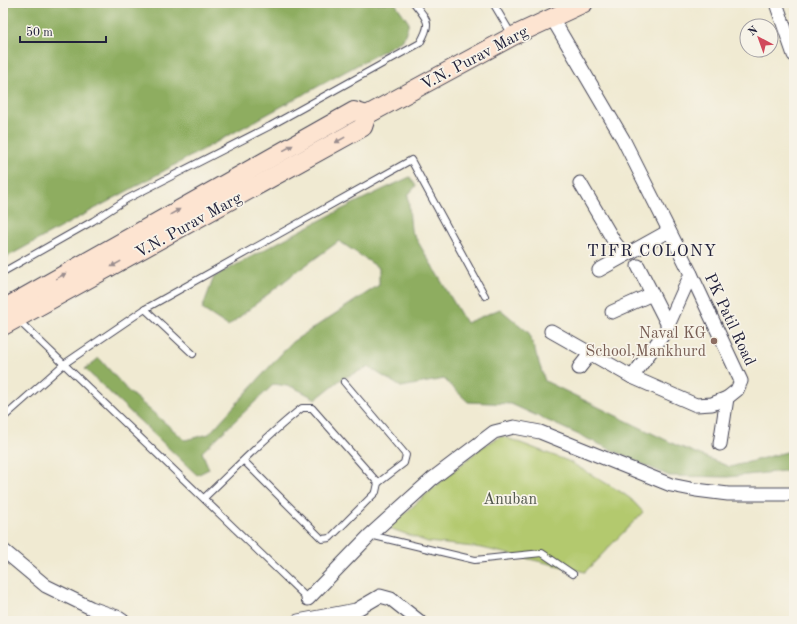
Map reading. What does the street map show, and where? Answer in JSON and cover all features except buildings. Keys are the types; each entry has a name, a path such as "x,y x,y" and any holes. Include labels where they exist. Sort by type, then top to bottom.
{"street":[{"name":"V.N. Purav Marg","path":"8,318 42,296 354,111 367,115 513,36 584,3"},
{"path":"776,3 794,55"},
{"name":"PK Patil Road","path":"552,18 623,139 691,274 741,381 736,390 727,398"},
{"path":"580,183 615,243 625,255"},
{"path":"599,270 669,231"},
{"path":"638,266 668,325"},
{"path":"632,378 665,332 691,274"},
{"path":"612,312 652,294"},
{"path":"551,331 632,378 696,405 712,404 727,398"},
{"path":"579,368 590,354"},
{"path":"720,444 727,398"},
{"path":"308,599 370,535 432,479 494,432 514,427 540,432 671,485 728,494 794,494"},
{"path":"3,550 46,586 91,608 117,617 123,621"},
{"path":"298,621 356,610 380,596 391,599 419,621"}],"lane":[{"path":"3,272 93,221 127,199 270,126 420,43 428,30 427,19 414,3"},
{"path":"493,3 513,36"},
{"path":"3,418 64,364 145,309 411,160 485,296"},
{"path":"145,309 193,354"},
{"path":"8,318 64,364 308,599"},
{"path":"244,461 322,539 330,538 376,492 378,483 404,463 406,455 344,382"},
{"path":"204,498 302,408 312,408 378,483"},
{"path":"370,535 475,560 542,553 573,574"}],"green space":[{"path":"3,3 395,3 409,23 403,40 3,259"},
{"path":"410,177 416,186 408,195 411,230 466,323 500,309 529,333 545,381 676,445 730,467 794,450 794,470 728,477 669,476 511,404 468,402 444,379 401,387 368,367 340,380 316,399 293,387 274,384 202,452 209,469 197,475 85,369 99,358 128,391 185,440 209,434 292,342 379,285 379,268 339,241 291,276 228,326 202,309 214,277 335,213"},
{"name":"Anuban","path":"502,436 568,461 621,492 631,499 643,512 585,572 482,548 428,542 389,528 482,447"}],"place":[{"name":"Naval KG School,Mankhurd","path":"714,341"}],"district":[{"name":"TIFR COLONY","path":"652,250"}]}
